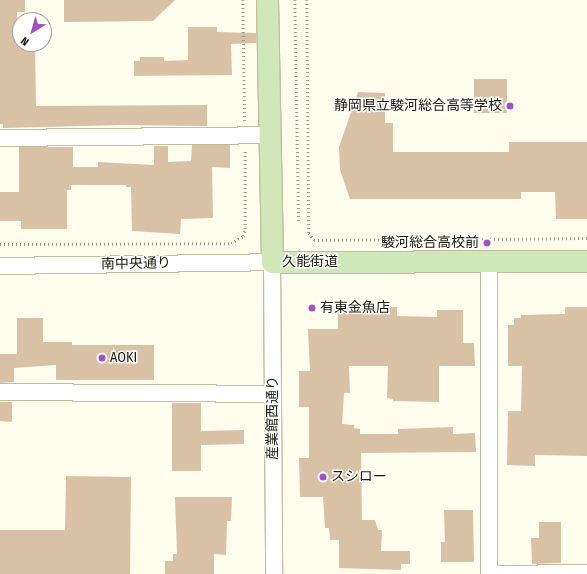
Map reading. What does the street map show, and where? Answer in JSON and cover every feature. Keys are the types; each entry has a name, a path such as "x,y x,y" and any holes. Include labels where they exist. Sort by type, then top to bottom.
{"main road":[{"name":"久能街道","path":"267,0 272,262 587,260"}],"street":[{"path":"0,138 269,135"},
{"path":"489,261 490,574 587,573"},
{"name":"南中央通り","path":"0,266 272,262"},
{"name":"産業館西通り","path":"272,262 274,574"},
{"path":"0,392 273,394"}],"path":[{"path":"0,244 221,243 239,239 245,230 243,0"},
{"path":"296,0 299,223"},
{"path":"307,0 309,233 314,240 587,238"}],"building":[{"path":"0,0 25,0 25,12 12,12 12,52 35,52 36,106 207,105 207,126 122,125 3,128 3,124 0,124"},
{"path":"64,0 175,0 153,21 64,22"},
{"path":"188,27 217,27 217,32 256,33 256,43 231,44 232,75 134,76 134,61 140,61 140,57 164,57 164,61 188,60"},
{"path":"474,79 507,79 507,113 474,113"},
{"path":"358,92 385,93 385,123 393,123 393,152 509,152 509,142 587,142 587,219 556,219 555,192 521,192 521,199 350,199 340,170 339,147"},
{"path":"192,145 230,145 230,168 212,167 213,218 181,219 180,234 132,231 131,187 126,187 126,185 71,185 71,190 67,190 67,229 21,229 21,221 0,221 0,192 19,192 19,147 73,147 73,167 98,167 98,162 154,165 154,146 168,146 168,162 191,161"},
{"path":"397,307 397,316 437,317 437,310 463,310 463,343 474,343 475,366 439,366 439,402 393,401 393,399 387,398 388,366 349,366 350,393 344,393 342,424 354,425 354,428 360,429 360,434 398,434 398,429 453,427 453,434 475,433 476,452 361,453 362,520 375,520 378,530 382,530 381,551 410,551 410,564 401,564 401,570 339,568 339,540 330,540 329,528 325,528 323,497 300,497 299,458 309,458 309,407 299,407 299,371 310,371 308,329 338,329 338,308"},
{"path":"565,307 587,307 587,456 535,455 535,466 507,465 508,411 521,411 522,366 508,366 508,325 514,325 514,318 521,318 521,315 565,314"},
{"path":"17,318 43,318 43,342 72,342 72,345 154,345 154,380 56,380 56,365 14,368 14,382 0,383 0,354 17,354"},
{"path":"0,402 12,402 12,422 0,421"},
{"path":"172,403 201,403 201,431 244,430 244,444 201,445 201,471 172,471"},
{"path":"66,476 131,477 130,574 0,574 0,530 65,530"},
{"path":"175,497 232,497 231,521 227,521 226,555 214,554 214,574 165,574 165,561 173,561 173,554 177,554"},
{"path":"444,510 473,510 474,562 441,562 441,542 445,542"},
{"path":"539,522 561,522 561,563 532,564 531,538 539,538"}],"place":[{"name":"静岡県立駿河総合高等学校","path":"510,106"},
{"name":"駿河総合高校前","path":"487,243"},
{"name":"有東金魚店","path":"312,308"},
{"name":"AOKI","path":"102,358"},
{"name":"スシロー","path":"323,477"}]}
